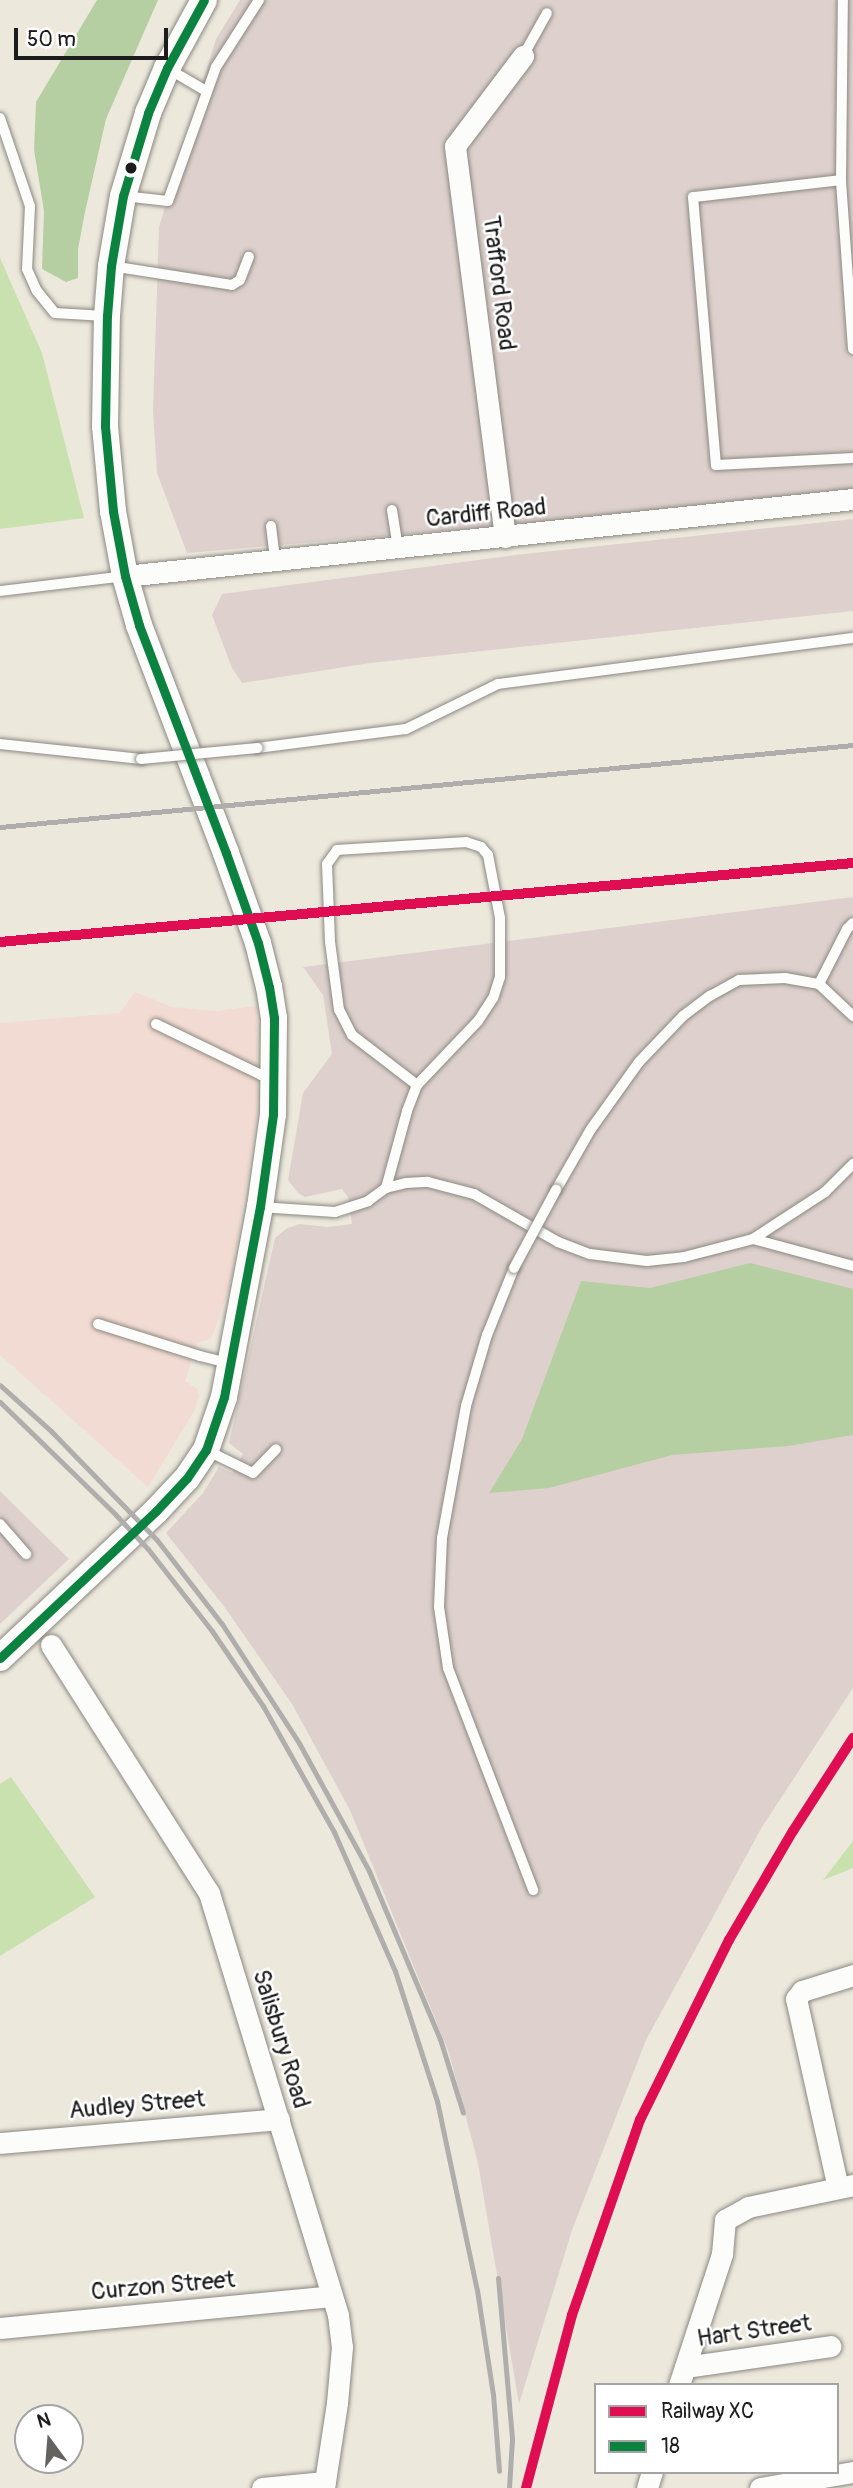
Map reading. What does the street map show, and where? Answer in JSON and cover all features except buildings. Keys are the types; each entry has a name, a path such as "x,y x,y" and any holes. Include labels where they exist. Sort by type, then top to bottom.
{"street":[{"path":"0,1658 156,1511 187,1478 206,1450 219,1417 230,1363 260,1207 273,1114 274,1018 258,943 150,659 125,576 113,511 107,449 107,316 111,266 123,196 148,113 167,68 204,0"},
{"name":"Trafford Road","path":"505,537 455,146 523,57"},
{"name":"Cardiff Road","path":"125,576 853,499"},
{"name":"Salisbury Road","path":"51,1645 209,1894 331,2296 342,2347 325,2485"},
{"path":"682,2376 722,2254 725,2220 748,2207 846,2187 796,1999 802,1991 853,1975"},
{"name":"Audley Street","path":"0,2143 279,2119"},
{"name":"Curzon Street","path":"0,2328 331,2296"},
{"name":"Hart Street","path":"682,2376 830,2346"},
{"path":"760,2488 853,2472"},
{"path":"262,2488 325,2485"}],"lane":[{"path":"123,196 168,201 216,67 259,0"},
{"path":"843,0 841,180 853,349"},
{"path":"523,57 547,13"},
{"path":"167,68 206,91"},
{"path":"0,118 30,206 27,270 37,291 55,313 107,316"},
{"path":"841,180 693,197 716,465 853,458"},
{"path":"111,266 232,285 240,279 249,257"},
{"path":"392,510 398,548"},
{"path":"271,526 275,560"},
{"path":"0,591 125,576"},
{"path":"0,744 141,759 257,748 406,729 498,684 853,638"},
{"path":"386,1188 417,1085 478,1021 493,998 500,977 500,918 488,855 481,847 466,842 337,850 327,864 326,886 339,1010 352,1035 417,1085"},
{"path":"819,985 853,923"},
{"path":"533,1890 448,1668 439,1607 442,1538 466,1406 488,1335 514,1268 591,1129 639,1062 683,1016 739,980 785,978 819,985 853,1016"},
{"path":"156,1024 261,1075 275,1078"},
{"path":"260,1207 320,1214 368,1201 386,1188 405,1183 445,1185 474,1194 558,1242 590,1254 647,1261 684,1257 752,1239 825,1192 853,1164"},
{"path":"752,1239 853,1266"},
{"path":"97,1324 230,1363"},
{"path":"206,1450 253,1473 276,1449"},
{"path":"0,1524 26,1554"}],"shaded area":[{"path":"240,0 853,0 853,496 187,553 157,473 153,411 159,227 216,39"},
{"path":"853,519 853,611 370,663 242,683 232,668 212,615 222,594 515,555"},
{"path":"853,897 853,1688 762,1827 646,2040 572,2230 519,2404 478,2163 449,2053 350,1810 292,1704 223,1605 166,1533 203,1493 219,1467 232,1473 243,1454 229,1443 275,1238 286,1229 299,1224 328,1227 352,1224 348,1197 342,1189 305,1197 298,1193 288,1180 303,1093 332,1054 323,995 303,967"},
{"path":"135,992 172,1007 216,1011 257,1006 257,1116 230,1285 214,1332 210,1339 197,1343 185,1381 197,1389 199,1396 194,1411 148,1487 0,1355 0,1023 120,1013"},
{"path":"0,1491 69,1559 0,1624"}],"green space":[{"path":"97,0 158,0 106,119 78,249 78,278 66,282 42,269 44,211 34,150 36,102"},
{"path":"0,258 42,353 84,518 0,529"},
{"path":"750,1263 853,1289 853,1435 788,1446 672,1455 549,1488 489,1493 522,1439 581,1281 650,1288"},
{"path":"11,1777 95,1897 0,1956 0,1784"},
{"path":"853,1841 853,1868 823,1880"}],"railway":[{"path":"0,827 853,745"},
{"path":"0,1385 51,1431 157,1540 222,1624 299,1743 369,1871 440,2039 463,2113"},
{"path":"0,1402 148,1549 212,1631 263,1706 334,1832 395,1971 437,2101 477,2290 493,2394 499,2471"},
{"path":"498,2278 512,2439 509,2488"}],"rail line":[{"name":"XC","path":"0,942 853,863"},
{"name":"XC","path":"526,2488 572,2315 640,2120 729,1940 793,1831 853,1738"}],"transit line":[{"name":"18","path":"0,1658 156,1511 187,1478 206,1450 224,1397 260,1207 273,1114 274,1018 269,987 258,943 226,853 139,625 125,576 113,511 105,426 107,316 111,266 123,196 148,113 167,68 204,0"}]}
